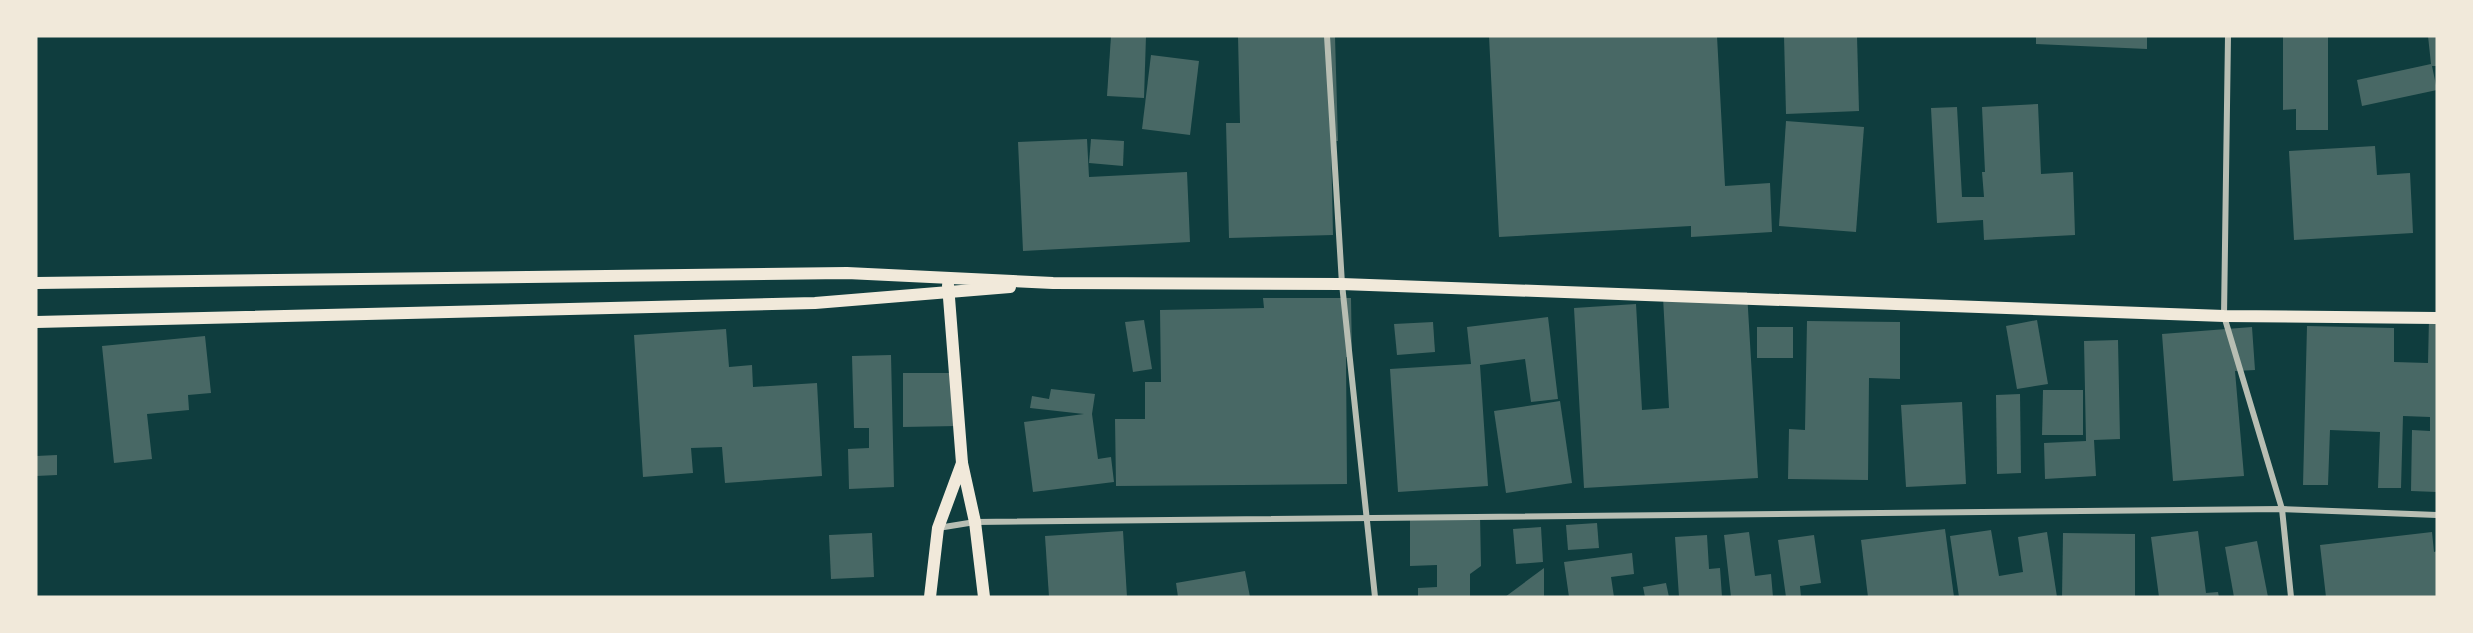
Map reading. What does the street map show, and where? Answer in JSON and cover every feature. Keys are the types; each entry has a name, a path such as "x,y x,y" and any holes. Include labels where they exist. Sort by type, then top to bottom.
{"main road":[{"path":"36,283 847,273 1053,283 1342,284 2224,316 2437,318"},
{"path":"947,278 962,463 975,522 984,597"},
{"path":"36,322 815,303 1053,283"},
{"path":"930,597 938,528 962,463"}],"street":[{"path":"1327,36 1342,284 1375,597"},
{"path":"2228,36 2224,316 2282,508 2291,597"},
{"path":"938,528 975,522 2282,508 2437,515"}],"building":[{"path":"1111,36 1146,36 1144,98 1107,96"},
{"path":"1238,36 1335,36 1338,141 1331,141 1333,235 1229,238 1226,123 1240,123"},
{"path":"1489,36 1717,36 1725,186 1770,183 1772,232 1691,237 1691,226 1499,237"},
{"path":"1784,36 1857,36 1859,111 1786,114"},
{"path":"2036,36 2147,36 2147,49 2036,44"},
{"path":"2283,36 2328,36 2328,130 2296,130 2296,109 2283,110"},
{"path":"2428,36 2437,36 2437,66 2432,66 2437,90 2362,106 2357,80 2431,64"},
{"path":"1151,55 1199,61 1190,135 1142,129"},
{"path":"2038,104 2041,174 2073,172 2075,235 1984,240 1983,220 1937,223 1931,108 1957,107 1962,197 1984,197 1982,107"},
{"path":"1786,121 1864,127 1856,232 1779,226"},
{"path":"1087,139 1089,177 1187,172 1190,242 1023,251 1018,142"},
{"path":"1091,139 1124,141 1123,166 1089,163"},
{"path":"2375,146 2377,175 2410,173 2413,233 2294,240 2289,151"},
{"path":"1747,292 1758,478 1584,488 1574,308 1636,304 1642,410 1669,408 1663,297"},
{"path":"1263,298 1351,298 1352,357 1346,357 1347,484 1116,486 1115,419 1145,419 1145,382 1161,382 1160,310 1264,308"},
{"path":"1548,317 1558,399 1531,402 1525,359 1480,365 1488,486 1398,492 1390,369 1471,364 1467,327"},
{"path":"2429,318 2437,319 2437,492 2411,491 2412,430 2430,431 2430,417 2403,416 2401,488 2378,488 2380,432 2330,430 2328,485 2303,485 2307,326 2394,328 2394,362 2428,363"},
{"path":"1144,320 1152,369 1133,372 1125,322"},
{"path":"2037,320 2048,384 2017,389 2006,326"},
{"path":"1807,321 1900,322 1900,379 1869,378 1868,480 1788,479 1789,429 1805,430"},
{"path":"1433,322 1435,352 1397,355 1394,324"},
{"path":"1757,327 1793,327 1793,358 1757,358"},
{"path":"2252,327 2255,370 2235,371 2244,476 2173,481 2162,334"},
{"path":"726,329 729,367 752,365 753,387 817,383 822,476 725,483 722,447 691,448 693,473 643,477 634,335"},
{"path":"205,336 211,393 188,395 189,410 147,414 152,459 114,463 102,346"},
{"path":"2118,340 2120,439 2094,440 2096,476 2045,479 2044,443 2086,441 2084,341"},
{"path":"891,355 894,487 849,489 848,449 869,448 869,428 854,428 852,356"},
{"path":"903,373 956,373 957,426 903,427"},
{"path":"1051,389 1095,394 1092,414 1098,459 1111,457 1114,482 1033,492 1024,422 1084,414 1030,408 1032,396 1049,399"},
{"path":"2043,390 2083,390 2083,435 2042,435"},
{"path":"2020,394 2021,473 1997,474 1996,395"},
{"path":"1560,401 1572,483 1506,493 1494,411"},
{"path":"1962,402 1966,484 1906,487 1901,405"},
{"path":"57,455 57,475 36,476 36,456"},
{"path":"1410,515 1480,515 1481,566 1470,574 1470,597 1418,597 1418,588 1437,587 1437,565 1410,566"},
{"path":"1597,523 1599,548 1568,550 1566,525"},
{"path":"1541,527 1543,562 1516,564 1513,529"},
{"path":"1945,529 1954,597 1868,597 1861,540"},
{"path":"1991,530 1999,576 2023,572 2018,537 2047,532 2057,597 1959,597 1950,536"},
{"path":"1123,531 1127,597 1049,597 1045,536"},
{"path":"2198,531 2206,593 2218,592 2219,597 2159,597 2151,537"},
{"path":"1749,532 1755,576 1771,574 1773,597 1731,597 1724,535"},
{"path":"2432,532 2434,552 2437,551 2437,597 2326,597 2320,545"},
{"path":"872,533 874,577 831,579 829,535"},
{"path":"2063,533 2135,534 2135,597 2062,597"},
{"path":"1707,535 1709,569 1720,568 1722,597 1679,597 1675,537"},
{"path":"1814,535 1821,583 1800,586 1801,597 1786,597 1778,540"},
{"path":"2257,541 2268,597 2234,597 2225,547"},
{"path":"1632,553 1634,574 1611,577 1614,597 1569,597 1564,562"},
{"path":"1544,568 1544,597 1505,597"},
{"path":"1245,571 1250,597 1178,597 1176,583"},
{"path":"1666,583 1669,597 1645,597 1643,587"}]}
